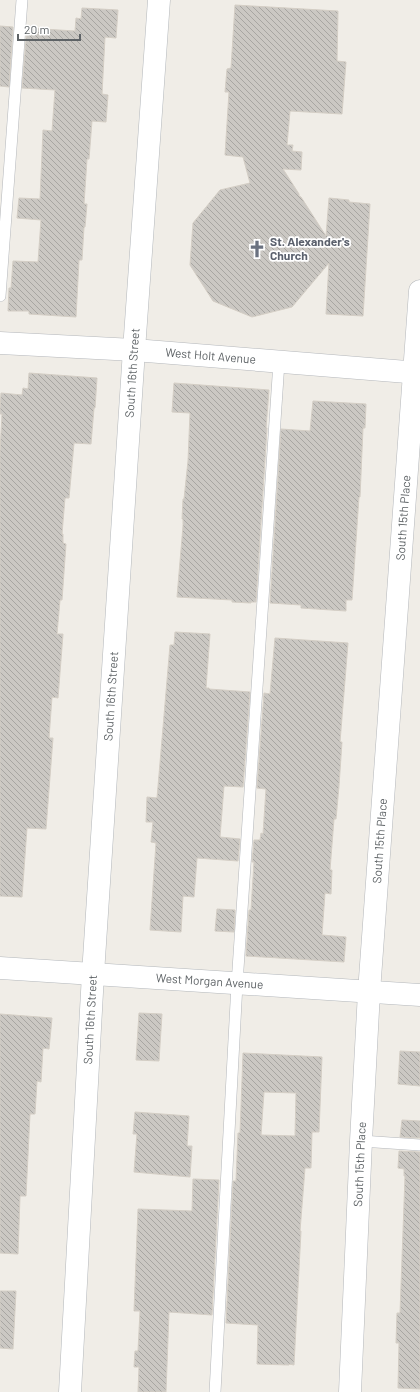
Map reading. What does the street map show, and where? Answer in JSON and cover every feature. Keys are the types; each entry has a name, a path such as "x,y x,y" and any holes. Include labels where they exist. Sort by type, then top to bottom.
{"street":[{"name":"South 16th Street","path":"70,1392 93,974 134,350 159,0"},
{"name":"South 15th Place","path":"350,1392 369,992 417,373 420,291"},
{"name":"West Holt Avenue","path":"0,343 134,350 417,373"},
{"name":"West Morgan Avenue","path":"0,968 420,995"}],"lane":[{"path":"0,296 22,0"},
{"path":"215,1392 237,984 279,362"},
{"path":"361,1141 420,1145"}],"building":[{"path":"235,5 338,11 337,61 346,62 342,114 290,111 287,145 293,145 292,151 302,152 301,170 283,169 326,236 329,198 370,204 363,316 326,314 329,263 292,307 252,317 213,301 190,265 193,223 220,190 250,183 243,157 225,155 229,92 225,92 227,69 231,68"},
{"path":"82,8 118,10 116,38 105,37 102,94 108,95 106,122 92,121 89,159 87,159 84,204 87,204 82,260 79,260 76,317 29,314 29,311 8,311 9,288 11,288 13,261 38,262 41,220 17,218 19,198 40,199 43,130 52,131 55,90 22,88 27,28 75,31 76,18 81,19"},
{"path":"0,26 13,27 9,87 0,86"},
{"path":"29,373 97,378 91,444 74,443 69,498 65,498 62,534 63,543 66,544 62,600 60,600 57,634 63,634 58,698 52,697 49,738 53,738 46,829 27,828 22,897 0,896 0,452 2,414 0,414 0,409 1,393 22,395 23,388 28,389"},
{"path":"174,383 269,390 256,602 232,602 232,600 177,597 183,526 183,499 188,461 190,413 172,412"},
{"path":"313,401 366,404 365,428 363,428 360,497 352,600 346,600 346,611 301,608 301,605 270,603 281,429 310,431"},
{"path":"175,632 210,634 206,688 250,692 243,787 224,786 220,837 240,839 238,861 197,858 194,897 183,896 181,932 150,930 156,843 151,842 153,822 146,822 147,797 157,798 170,645 174,645"},
{"path":"275,638 348,643 340,742 342,742 339,786 336,819 334,819 330,870 332,870 331,894 325,893 322,935 346,937 344,962 246,956 249,910 251,910 254,840 260,840 261,833 263,834 266,789 257,788 264,693 270,694"},
{"path":"217,909 235,910 234,932 215,931"},
{"path":"139,1013 162,1014 159,1061 136,1060"},
{"path":"0,1014 52,1018 49,1049 43,1048 41,1082 37,1081 35,1114 30,1114 26,1196 20,1196 18,1254 0,1253"},
{"path":"400,1051 420,1052 420,1086 398,1084"},
{"path":"243,1053 322,1057 319,1132 312,1132 311,1168 305,1168 300,1231 294,1365 257,1364 258,1325 226,1323 233,1181 236,1181 238,1133 240,1133","holes":["264,1092 296,1093 295,1136 261,1135"]},
{"path":"135,1112 189,1116 187,1146 192,1146 190,1177 134,1172 137,1134 133,1134"},
{"path":"402,1120 420,1121 420,1138 400,1137"},
{"path":"399,1151 420,1152 420,1389 398,1388 399,1343 396,1343 397,1313 400,1313 405,1176 404,1169 398,1168"},
{"path":"193,1179 219,1180 212,1315 169,1312 166,1392 138,1392 139,1367 134,1367 135,1351 138,1351 140,1311 134,1311 138,1209 192,1211"},
{"path":"0,1291 16,1291 13,1349 0,1348"}],"place":[{"name":"St. Alexander's Church","path":"257,249"}]}
